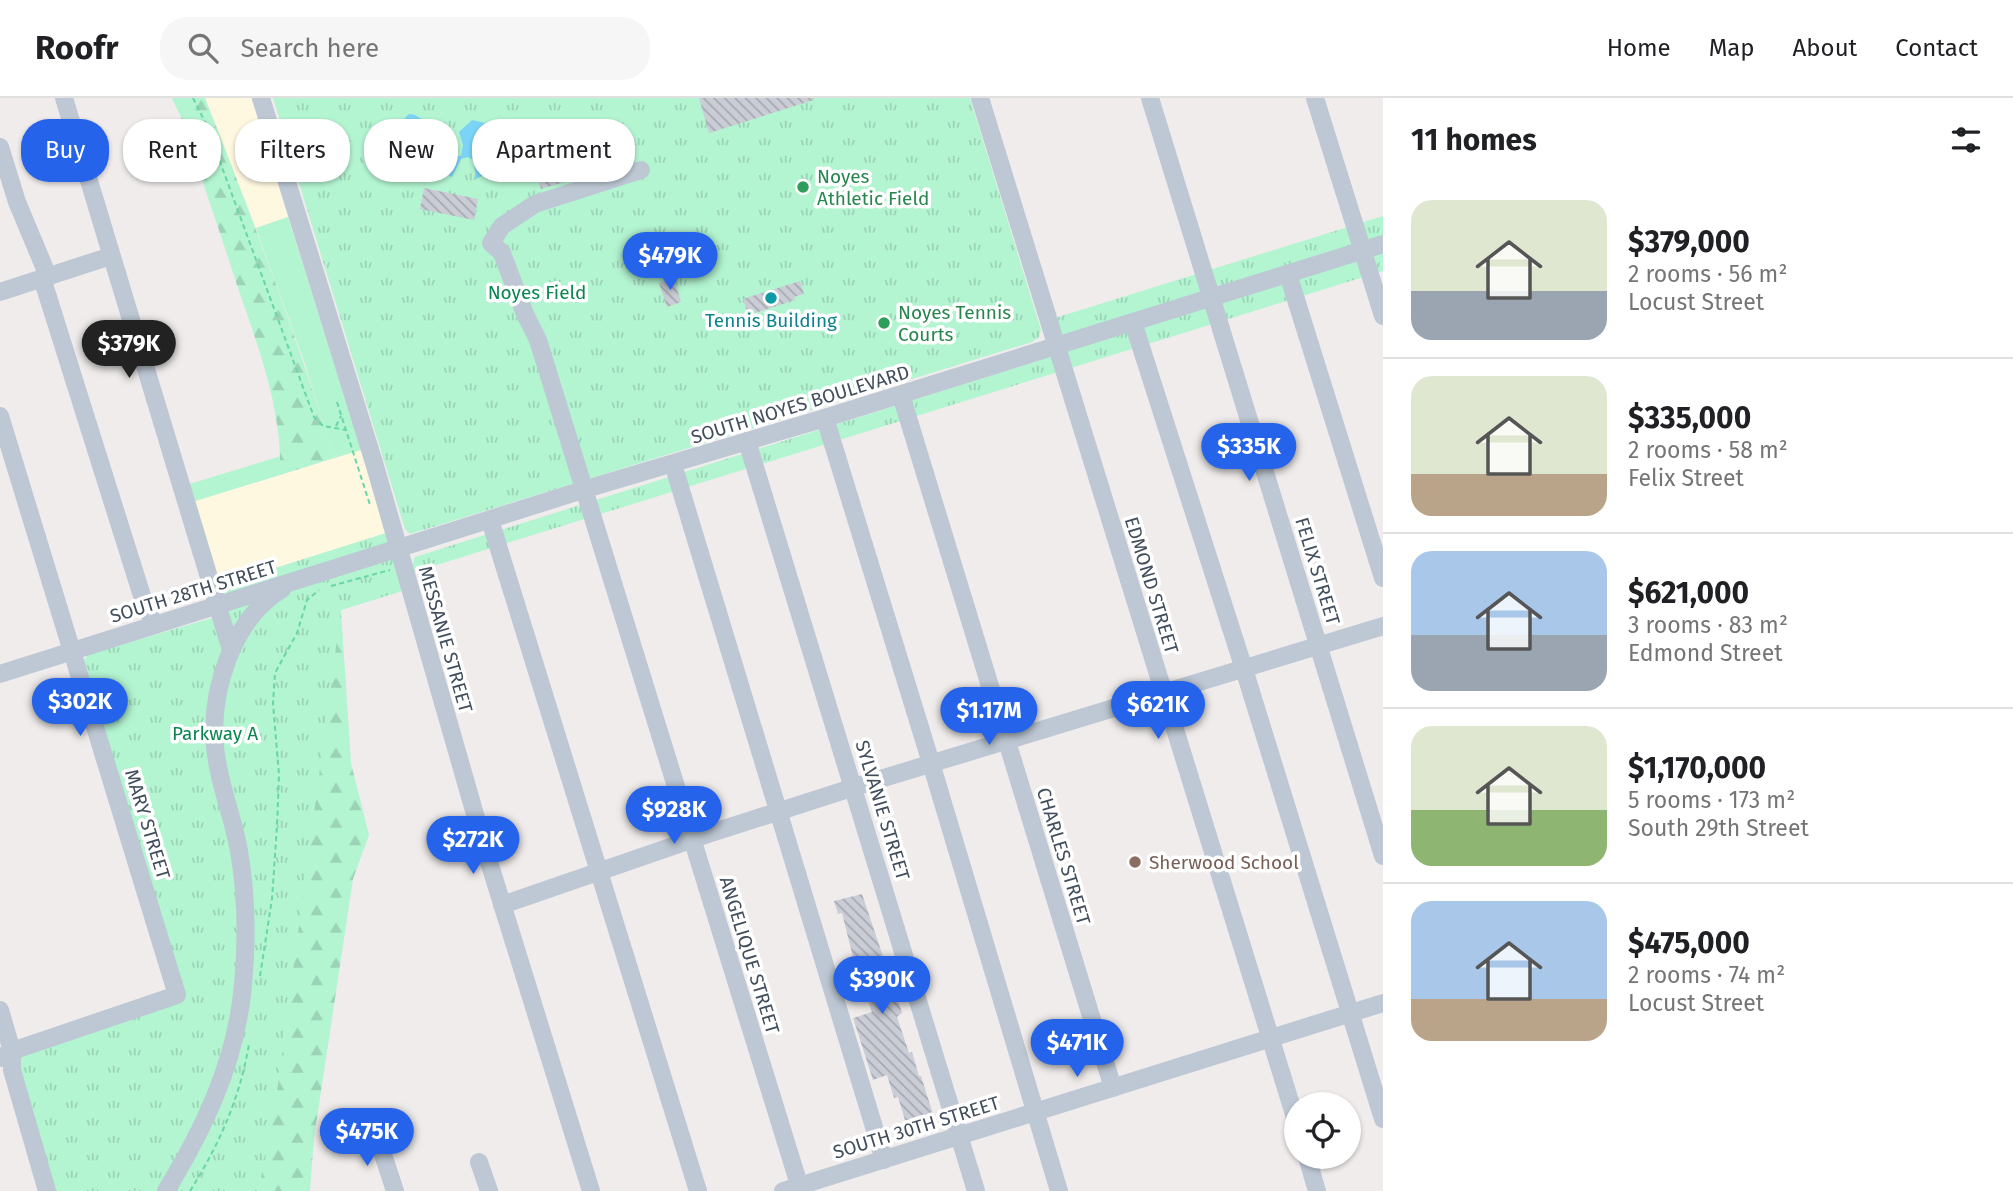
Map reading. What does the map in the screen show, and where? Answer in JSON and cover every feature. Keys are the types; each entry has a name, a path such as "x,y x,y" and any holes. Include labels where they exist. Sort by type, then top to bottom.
{"street":[{"path":"64,98 231,650"},
{"name":"MESSANIE STREET","path":"261,98 313,262 394,561 591,1191"},
{"name":"EDMOND STREET","path":"980,98 1287,1092"},
{"name":"FELIX STREET","path":"1150,98 1383,856"},
{"path":"1315,98 1383,316"},
{"path":"0,147 45,277 143,599 154,624"},
{"name":"ANGELIQUE STREET","path":"641,170 535,205 502,226 491,243 502,253 538,340 586,489 794,1189"},
{"name":"SOUTH NOYES BOULEVARD","path":"394,561 489,520 1383,244"},
{"path":"0,292 111,256"},
{"path":"1288,274 1383,578"},
{"path":"1133,322 1383,1119"},
{"name":"CHARLES STREET","path":"901,395 1112,1088"},
{"name":"MARY STREET","path":"0,416 177,995 6,1054"},
{"path":"825,418 1059,1191"},
{"name":"SYLVANIE STREET","path":"747,441 976,1191"},
{"path":"673,464 884,1160"},
{"path":"489,520 698,1191"},
{"name":"SOUTH 28TH STREET","path":"0,674 294,581 394,561"},
{"path":"166,1191 210,1112 233,1046 242,996 245,916 239,852 215,748 218,689 224,664 252,617 272,595 294,581"},
{"path":"502,905 692,839 854,787 1383,626"},
{"name":"SOUTH 30TH STREET","path":"794,1189 1383,1003"},
{"path":"0,1010 6,1054 47,1191"},
{"path":"376,1133 395,1191"},
{"path":"479,1162 489,1191"},
{"path":"1311,1169 1317,1191"}],"path":[{"path":"193,98 206,124 314,417 323,426 346,430"},
{"path":"337,402 370,505"},
{"path":"335,427 341,416"},
{"path":"260,976 272,899 277,826 279,775 272,703 275,673 297,633 307,600 313,594 394,561"},
{"path":"190,1191 222,1136 245,1067 249,1041"}],"shaded area":[{"path":"205,98 251,98 258,119 235,119 235,174 221,139 221,119 213,119"},
{"path":"238,182 277,182 288,217 256,228"},
{"path":"361,450 386,533 218,586 192,502"}],"green space":[{"path":"172,98 205,98 213,119 181,119"},
{"name":"Noyes Field","path":"273,98 970,98 1041,330 1039,337 1032,342 410,534 405,529 299,182 350,182 350,119 279,119"},
{"path":"221,139 305,367 334,458 280,475 280,450 273,401 203,182 221,182"},
{"path":"1383,216 1383,271 414,572 412,565 415,557 1066,352 1055,318"},
{"path":"288,217 361,450 334,458 304,361 256,228"},
{"path":"281,456 280,475 192,502 186,485"},
{"name":"Parkway A","path":"386,533 402,591 341,610 273,1122 258,1191 53,1191 18,1062 22,1055 175,1000 83,667 84,660 89,654 212,618 218,586"},
{"path":"402,591 341,610 351,763 369,835 353,879 314,1138 310,1191 250,1191 314,616"}],"water":[{"path":"409,114 422,119 404,119"},
{"path":"472,120 472,160 468,157 461,159 458,165 458,156 461,156 463,145 459,132"}],"building":[{"path":"699,98 814,98 814,100 709,133"},
{"path":"539,182 564,182 541,189"},
{"path":"424,188 478,199 474,220 420,209"},
{"path":"674,278 681,302 667,307 659,283"},
{"name":"Tennis Building","path":"800,281 804,294 794,297 795,300 755,313 754,309 747,311 743,299"},
{"path":"862,894 902,1013 897,1017 933,1114 924,1118 924,1122 907,1127 898,1097 894,1098 887,1075 873,1080 853,1018 872,1012 853,957 842,913 838,914 834,901"}],"place":[{"name":"Noyes Athletic Field","path":"803,187"},
{"name":"Tennis Building","path":"771,298"},
{"name":"Noyes Tennis Courts","path":"884,323"},
{"name":"Sherwood School","path":"1135,862"}]}
